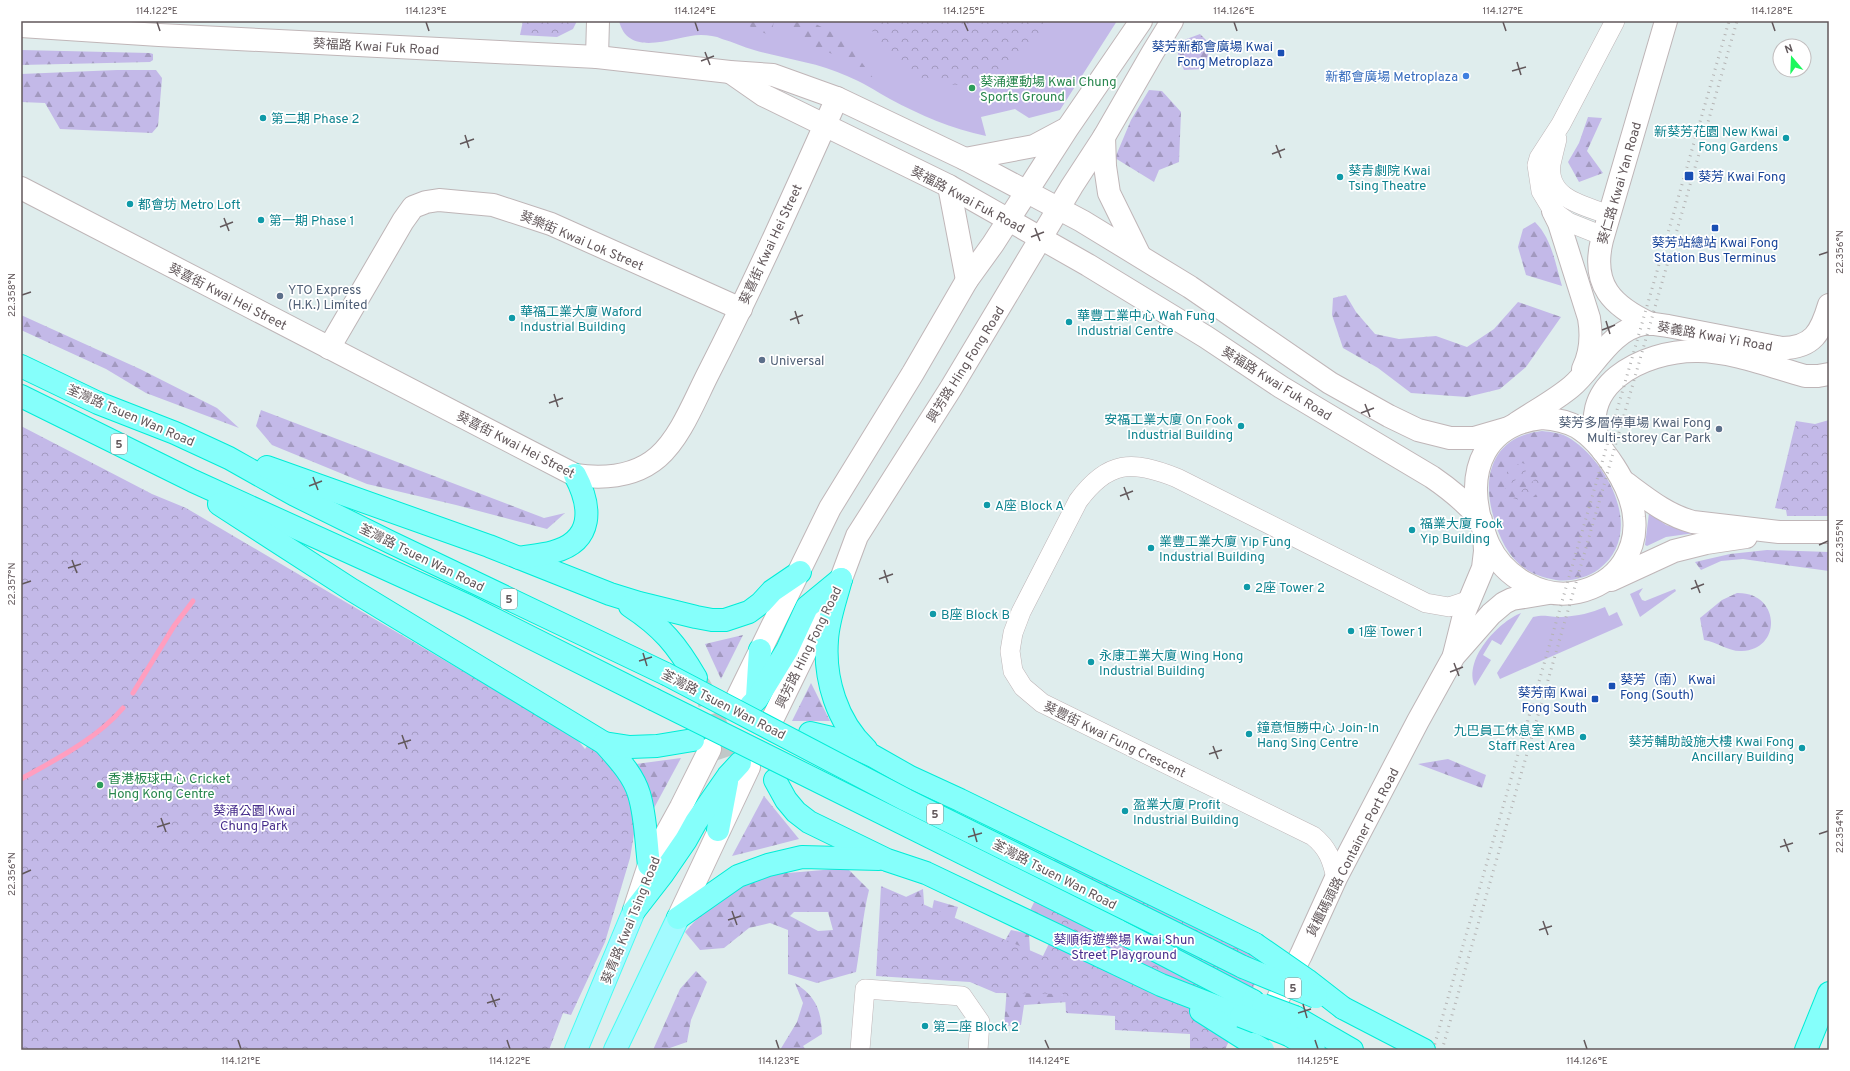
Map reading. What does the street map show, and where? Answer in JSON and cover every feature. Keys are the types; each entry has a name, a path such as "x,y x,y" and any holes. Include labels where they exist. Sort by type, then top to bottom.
{"highway":[{"name":"荃灣路 Tsuen Wan Road","path":"21,366 98,403 175,433 228,458 295,495 390,542 691,686 906,800 1243,967 1343,1008 1424,1050"},
{"name":"荃灣路 Tsuen Wan Road","path":"21,396 193,481 461,603 1103,923 1253,1001 1295,1017 1352,1050"},
{"path":"228,458 258,464 302,479 519,558 610,594 639,603 696,617 712,620 725,620 749,612 761,603 772,591 800,572"},
{"path":"519,558 553,552 566,547 577,540 585,525 587,510 583,490 575,475"},
{"path":"193,481 222,506 278,544 604,743 624,765 639,793 645,825 649,865"},
{"path":"760,650 755,705 787,650 807,607 841,579"},
{"path":"841,579 827,638 827,667 832,693 840,714 854,738 873,756"},
{"path":"610,594 658,626 674,644 696,678"},
{"path":"810,734 836,739 873,756 910,777 1255,944 1307,980 1343,1008"},
{"path":"604,743 630,747 657,746 724,759"},
{"path":"718,830 724,759"},
{"path":"634,912 686,840 696,822 724,759"},
{"path":"775,780 786,800 796,812 809,822 887,860 926,873 1161,985 1289,1035 1314,1050"},
{"path":"678,918 738,876 768,865 802,857 887,860"},
{"path":"1161,985 1262,1050"},
{"path":"1806,1050 1829,993"},
{"path":"1253,1001 1289,1035"}],"main road":[{"path":"21,26 22,21"},
{"path":"597,57 598,21"},
{"path":"760,650 800,572 830,508 913,373 967,280 1141,21"},
{"name":"興芳路 Hing Fong Road","path":"841,579 856,536 951,388 1072,186 1104,137 1172,21"},
{"name":"葵仁路 Kwai Yan Road","path":"1650,324 1623,309 1608,293 1603,283 1599,262 1603,236 1666,21"},
{"name":"葵福路 Kwai Fuk Road","path":"21,26 44,24 160,35 597,57 730,72 773,75 837,98 965,160 1059,209 1139,255 1190,287 1330,383 1389,416 1418,430 1450,438 1474,438 1511,426"},
{"name":"葵福路 Kwai Fuk Road","path":"730,72 763,95 949,186 1088,265 1206,337 1281,387 1432,477 1456,493 1470,506 1482,526"},
{"name":"葵喜街 Kwai Hei Street","path":"21,188 575,475 595,478 617,476 643,468 659,457 676,436 741,309 837,98"},
{"path":"965,160 1034,146 1067,129"},
{"path":"1104,137 1108,193 1139,255"},
{"path":"949,186 967,280"},
{"name":"葵樂街 Kwai Lok Street","path":"330,348 402,221 413,207 426,202 439,200 493,205 551,224 741,309"},
{"path":"1553,211 1566,243 1590,318 1592,330 1589,355 1579,377 1571,387"},
{"name":"葵義路 Kwai Yi Road","path":"1511,426 1571,387 1601,353 1619,336 1636,326 1650,324 1690,329 1782,348 1792,348 1811,341 1818,334 1823,325 1829,305"},
{"name":"葵義路 Kwai Yi Road","path":"1603,451 1595,432 1594,421 1598,400 1604,390 1622,373 1644,361 1672,353 1705,351 1723,354 1805,376 1829,374"},
{"path":"1596,586 1615,572 1633,541 1634,516 1632,504 1622,480 1603,451 1578,428 1567,422 1542,418 1511,426 1487,447 1478,470 1475,494 1482,526 1495,557 1504,567 1525,583 1549,593 1572,594 1596,586 1674,551 1706,543 1779,532"},
{"path":"1622,480 1660,508 1681,519 1705,524 1779,532 1829,532"},
{"name":"貨櫃碼頭路 Container Port Road","path":"1454,656 1465,611 1483,568 1485,551 1482,526"},
{"name":"貨櫃碼頭路 Container Port Road","path":"1254,1050 1265,1022 1301,955 1336,878 1418,720 1454,656 1491,614 1504,603 1512,599 1549,593"},
{"name":"葵青路 Kwai Tsing Road","path":"576,1050 634,912 649,865 681,807 724,759"},
{"path":"615,1050 718,830"}],"street":[{"path":"1603,236 1568,222 1553,211 1541,190 1538,166 1539,158 1561,124 1615,21"},
{"path":"1561,124 1551,164 1552,174 1557,190 1563,197 1610,214"},
{"name":"葵豐街 Kwai Fung Crescent","path":"1336,878 1334,867 1323,844 1313,836 1042,703 1024,687 1013,671 1010,651 1013,633 1021,612 1078,501 1088,486 1099,476 1115,469 1127,466 1148,468 1177,478 1426,603 1449,607 1470,600"},
{"path":"860,1050 865,989 962,996 980,1022 978,1050"}],"green space":[{"path":"523,21 577,21 573,29 557,37 520,35"},
{"name":"葵涌運動場 Kwai Chung Sports Ground","path":"619,21 1117,21 1060,110 1029,118 1015,109 981,117 986,136 961,130 913,111 858,81 824,67 754,50 709,35 691,36 654,43 643,43 633,40 624,33"},
{"path":"738,21 774,21 771,36"},
{"path":"792,21 810,21 845,39 873,78 839,57 791,36"},
{"path":"868,21 1047,21 1028,50 1013,64 993,77 972,83 951,85 930,81 910,72 893,59 878,42"},
{"path":"1200,34 1211,45 1204,69 1184,70 1179,59 1176,43"},
{"path":"21,50 150,53 153,54 153,60 150,62 21,65"},
{"path":"156,70 162,78 158,126 152,133 60,129 45,103 21,102 21,74"},
{"path":"1149,90 1162,91 1181,112 1179,162 1159,170 1154,182 1115,158 1131,120"},
{"path":"1588,117 1602,118 1587,151 1603,173 1579,182 1568,162 1579,143"},
{"path":"1535,222 1541,229 1549,244 1562,286 1526,275 1518,247 1523,229"},
{"path":"1346,295 1356,312 1375,334 1399,339 1436,336 1467,347 1494,329 1518,302 1561,317 1526,367 1500,389 1467,397 1411,393 1378,368 1343,348 1332,315 1333,298"},
{"path":"21,315 140,369 217,408 239,428 146,393 106,369 21,330"},
{"path":"261,410 544,518 565,513 547,529 456,505 367,484 272,445 256,426"},
{"path":"1829,420 1829,516 1787,516 1786,510 1775,508 1796,421 1815,424"},
{"name":"葵涌公園 Kwai Chung Park","path":"21,426 152,494 186,508 576,738 585,749 589,743 599,750 623,779 636,822 630,858 605,942 571,1015 563,1013 549,1050 21,1050"},
{"path":"1542,431 1564,435 1585,451 1598,465 1609,482 1617,501 1621,519 1620,538 1613,554 1599,569 1578,579 1556,580 1542,577 1521,566 1513,558 1501,539 1493,515 1489,485 1495,459 1513,440 1526,434"},
{"path":"1522,463 1532,466 1505,489 1505,475 1513,466"},
{"path":"1540,475 1540,487 1534,496 1525,500 1513,498"},
{"path":"1649,513 1666,525 1695,533 1666,537 1647,546 1645,545"},
{"path":"1767,550 1829,552 1829,571 1743,559 1721,561 1701,570 1695,562 1730,554"},
{"path":"1643,588 1639,594 1642,600 1645,601 1675,589 1676,591 1640,617 1630,594"},
{"path":"1737,593 1751,595 1762,602 1768,611 1771,621 1770,632 1764,641 1755,648 1742,651 1732,650 1704,640 1700,618 1722,600"},
{"path":"1605,607 1609,616 1617,612 1623,625 1500,679 1497,673 1533,617 1574,616 1589,613"},
{"path":"1521,613 1501,645 1492,640 1483,655 1491,660 1475,686 1473,676 1474,665 1478,654 1493,633 1502,625"},
{"path":"743,635 721,679 705,644"},
{"path":"811,683 830,721 792,721"},
{"path":"681,758 654,808 636,764"},
{"path":"1448,759 1486,775 1482,788 1418,764"},
{"path":"764,796 799,839 732,856"},
{"name":"葵順街遊樂場 Kwai Shun Street Playground","path":"1057,854 1274,944 1225,1050 1190,1050 1190,1034 1115,1030 1115,1016 1066,1013 1065,994 996,993 970,982 876,976 881,886 1043,956 1055,931 1027,917"},
{"path":"847,868 869,890 856,972 817,983 788,974 788,930 770,923 749,928 724,948 700,950 685,932 703,912 741,881 770,869 788,873","holes":["794,912 828,912 833,930 818,931 790,916"]},
{"path":"923,889 925,917 893,903"},
{"path":"934,900 958,907 950,933 928,929"},
{"path":"1011,930 1029,934 1031,969 1082,1001 1024,1005 1021,1025 1004,1026 1008,974 997,955"},
{"path":"696,971 707,982 691,1020 687,1042 664,1050 653,1050 680,989"},
{"path":"795,983 808,993 816,1004 819,1011 822,1034 803,1046 806,1050 780,1050 797,1022 803,1003"}],"waterway":[{"path":"133,693 174,626 193,601"},
{"path":"21,779 89,739 113,719 123,708"}],"tunnel":[{"path":"699,684 708,700 727,757"}],"railway":[{"path":"1433,1050 1729,21"},
{"path":"1442,1050 1737,21"}],"place":[{"name":"葵芳新都會廣場 Kwai Fong Metroplaza","path":"1281,53"},
{"name":"新都會廣場 Metroplaza","path":"1466,76"},
{"name":"葵涌運動場 Kwai Chung Sports Ground","path":"972,88"},
{"name":"第二期 Phase 2","path":"263,118"},
{"name":"新葵芳花園 New Kwai Fong Gardens","path":"1786,138"},
{"name":"葵芳 Kwai Fong","path":"1689,176"},
{"name":"葵青劇院 Kwai Tsing Theatre","path":"1340,177"},
{"name":"都會坊 Metro Loft","path":"130,204"},
{"name":"第一期 Phase 1","path":"261,220"},
{"name":"葵芳站總站 Kwai Fong Station Bus Terminus","path":"1715,228"},
{"name":"YTO Express (H.K.) Limited","path":"280,296"},
{"name":"華福工業大廈 Waford Industrial Building","path":"512,318"},
{"name":"華豐工業中心 Wah Fung Industrial Centre","path":"1069,322"},
{"name":"Universal","path":"762,360"},
{"name":"安福工業大廈 On Fook Industrial Building","path":"1241,426"},
{"name":"葵芳多層停車場 Kwai Fong Multi-storey Car Park","path":"1719,429"},
{"name":"A座 Block A","path":"987,505"},
{"name":"福業大廈 Fook Yip Building","path":"1412,530"},
{"name":"業豐工業大廈 Yip Fung Industrial Building","path":"1151,548"},
{"name":"2座 Tower 2","path":"1247,587"},
{"name":"B座 Block B","path":"933,614"},
{"name":"1座 Tower 1","path":"1351,631"},
{"name":"永康工業大廈 Wing Hong Industrial Building","path":"1091,662"},
{"name":"葵芳（南） Kwai Fong (South)","path":"1612,686"},
{"name":"葵芳南 Kwai Fong South","path":"1595,699"},
{"name":"鐘意恒勝中心 Join-In Hang Sing Centre","path":"1249,734"},
{"name":"九巴員工休息室 KMB Staff Rest Area","path":"1583,737"},
{"name":"葵芳輔助設施大樓 Kwai Fong Ancillary Building","path":"1802,748"},
{"name":"香港板球中心 Cricket Hong Kong Centre","path":"100,785"},
{"name":"盈業大廈 Profit Industrial Building","path":"1125,811"},
{"name":"第二座 Block 2","path":"925,1026"}]}
